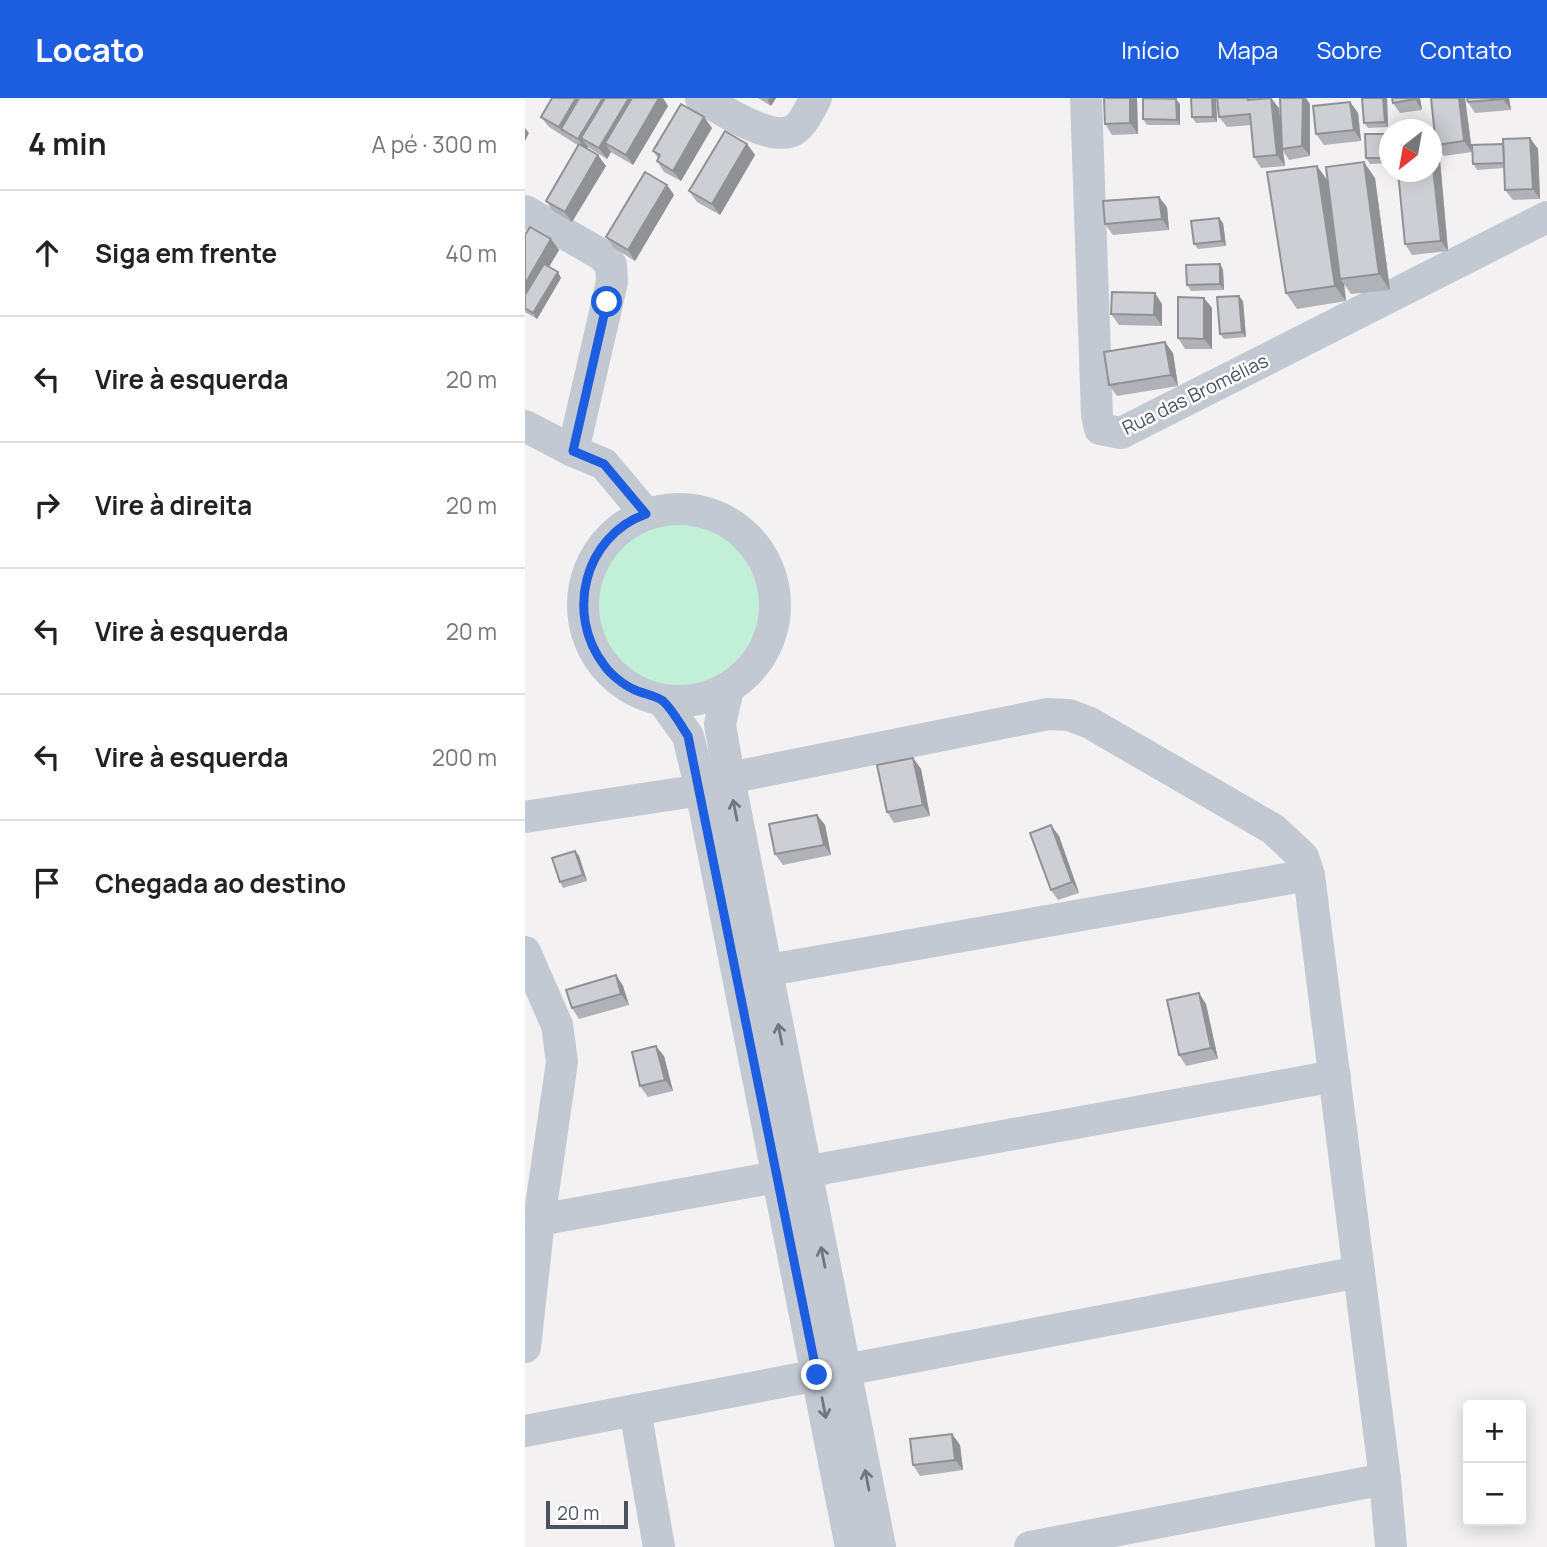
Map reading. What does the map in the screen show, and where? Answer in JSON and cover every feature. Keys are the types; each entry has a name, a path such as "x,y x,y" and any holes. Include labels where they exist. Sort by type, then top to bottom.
{"street":[{"path":"701,98 751,126 769,132 793,130 816,98"},
{"name":"Rua das Bromélias","path":"1086,98 1097,415 1100,429 1108,433 1121,433 1547,217"},
{"path":"525,211 601,255 611,265 612,282 573,451"},
{"path":"525,426 604,464 646,514"},
{"path":"662,509 696,509 728,521 754,543 771,572 777,605 771,639 754,668 728,690 696,701 662,700 631,689 605,667 588,638 582,604 588,571 605,542 631,520 662,509"},
{"path":"728,690 720,724 715,784 831,1373 851,1547"},
{"path":"662,700 688,736 715,784"},
{"path":"525,817 715,784 1048,714 1069,715 1090,723 1273,830 1303,857 1309,875 1385,1479 1391,1547"},
{"path":"753,973 1309,875"},
{"path":"525,951 557,1025 562,1062 539,1220 525,1347"},
{"path":"539,1220 1335,1076"},
{"path":"525,1430 1359,1272"},
{"path":"831,1373 880,1547"},
{"path":"635,1410 659,1547"},
{"path":"1030,1547 1385,1479"}],"green space":[{"path":"679,523 710,529 737,547 755,574 761,605 755,636 737,663 710,681 679,687 648,681 621,663 603,636 597,605 603,574 621,547 648,529"}],"building":[{"path":"552,98 576,98 559,127 541,117"},
{"path":"579,98 603,98 578,139 561,129"},
{"path":"605,98 629,98 599,148 581,138"},
{"path":"632,98 659,98 626,155 605,143"},
{"path":"1104,98 1130,98 1130,123 1105,124"},
{"path":"1143,98 1176,99 1177,120 1143,119"},
{"path":"1191,98 1212,98 1213,117 1192,117"},
{"path":"1217,98 1271,98 1277,155 1254,157 1250,114 1219,117"},
{"path":"1280,98 1303,98 1302,146 1282,149"},
{"path":"1362,98 1383,98 1385,119 1379,119 1379,122 1364,123"},
{"path":"1392,98 1414,98 1415,99 1393,103"},
{"path":"1431,98 1459,98 1464,141 1442,144 1442,119 1433,119"},
{"path":"1467,98 1503,98 1503,99 1468,102"},
{"path":"1350,102 1354,130 1316,134 1313,106"},
{"path":"681,104 704,117 673,171 657,161 660,155 653,151"},
{"path":"725,131 747,144 712,204 689,191"},
{"path":"1365,134 1379,134 1379,158 1366,158"},
{"path":"1530,138 1533,189 1505,190 1503,139"},
{"path":"579,144 598,155 565,212 546,201"},
{"path":"1503,144 1504,163 1473,164 1472,145"},
{"path":"1364,162 1379,274 1340,279 1326,167"},
{"path":"1317,166 1335,286 1286,293 1267,172"},
{"path":"645,172 667,185 628,250 606,237"},
{"path":"1399,182 1435,182 1441,241 1405,244"},
{"path":"1159,197 1162,219 1105,224 1103,201"},
{"path":"1219,218 1222,241 1194,244 1191,221"},
{"path":"530,227 551,239 525,284 525,235"},
{"path":"544,264 558,272 533,313 525,308 525,295"},
{"path":"1220,264 1220,284 1187,285 1186,265"},
{"path":"1112,292 1155,293 1154,315 1111,314"},
{"path":"1239,296 1242,332 1220,334 1217,297"},
{"path":"1178,297 1204,298 1204,339 1178,338"},
{"path":"1165,342 1171,375 1109,385 1104,352"},
{"path":"913,758 923,805 887,812 877,765"},
{"path":"817,815 824,845 775,854 769,824"},
{"path":"1051,825 1072,882 1051,890 1030,833"},
{"path":"575,851 583,875 560,882 552,858"},
{"path":"616,975 621,994 572,1008 566,990"},
{"path":"1199,993 1211,1048 1179,1055 1167,1000"},
{"path":"656,1046 665,1080 640,1086 632,1052"},
{"path":"952,1434 955,1460 913,1465 910,1439"}],"route":[{"path":"607,302 573,451 604,464 646,514 631,520 605,542 588,571 582,604 588,638 605,667 631,689 662,700 688,736 817,1375"}]}
